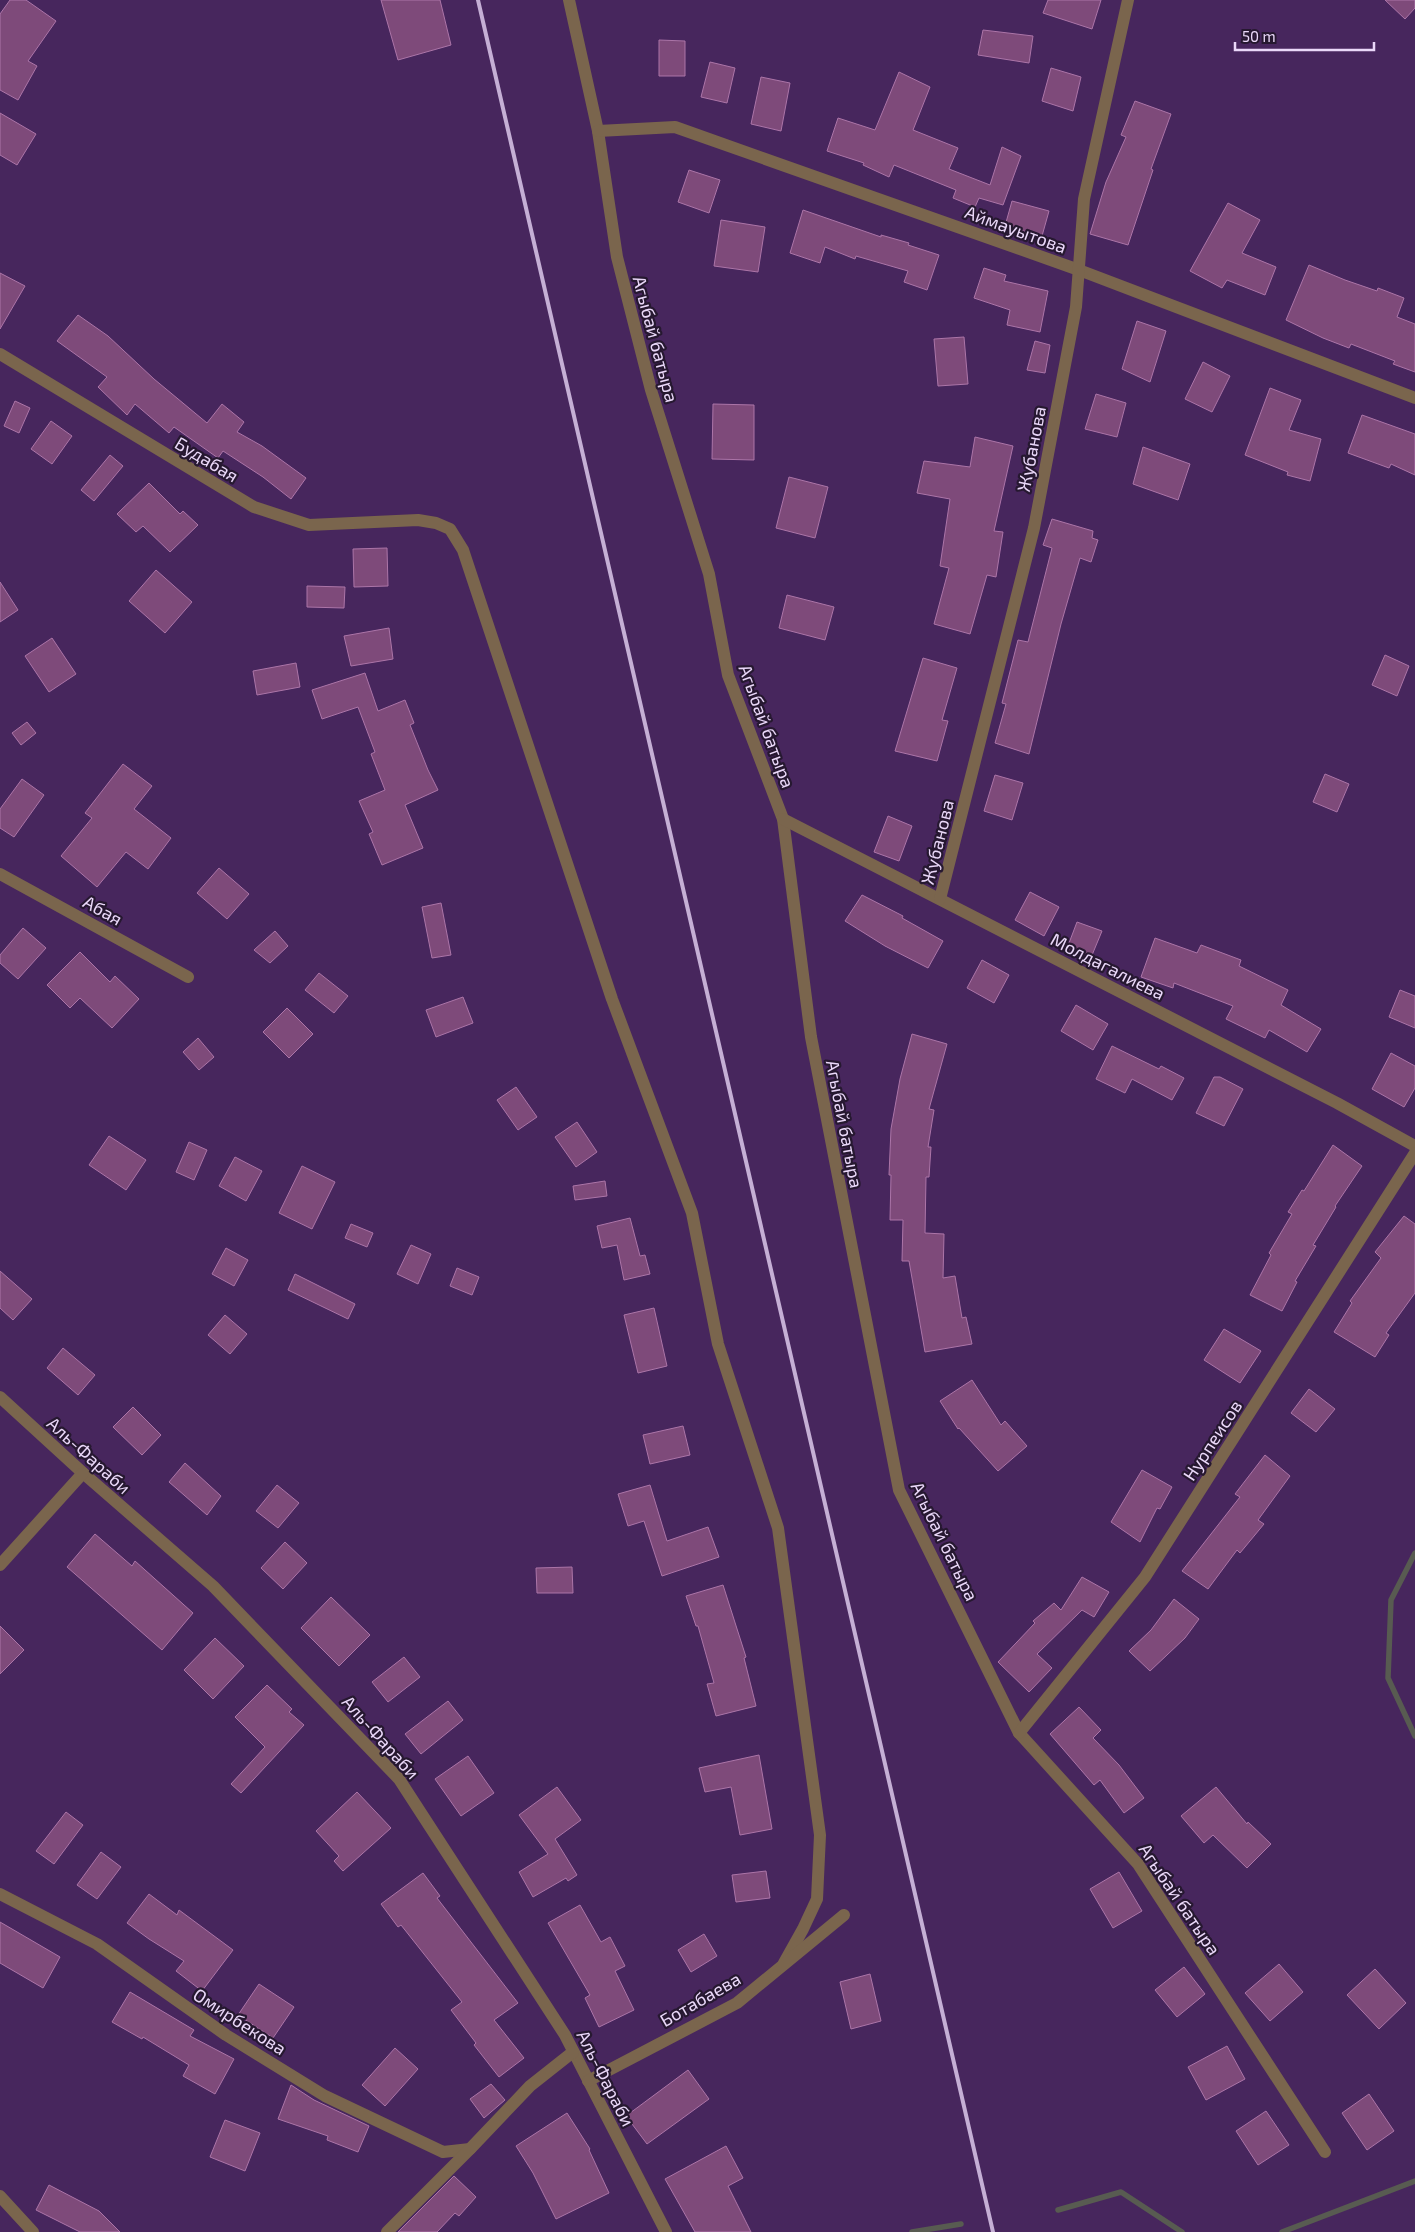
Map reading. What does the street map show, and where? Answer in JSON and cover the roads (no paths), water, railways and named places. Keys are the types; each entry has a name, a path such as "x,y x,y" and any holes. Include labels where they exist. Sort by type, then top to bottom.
{"street":[{"name":"Агыбай батыра","path":"569,0 598,131 617,257 650,390 709,574 728,675 783,819 810,1037 899,1490 1019,1733 1138,1864 1325,2152"},
{"name":"Жубанова","path":"940,899 1034,528 1076,307 1084,199 1128,0"},
{"name":"Аймауытова","path":"598,131 675,127 1079,270 1415,398"},
{"name":"Будабая","path":"0,354 254,507 309,525 418,520 436,523 450,529 462,550 612,999 692,1213 718,1344 778,1528 820,1835 817,1898 803,1929 784,1963"},
{"name":"Молдагалиева","path":"783,819 1328,1098 1415,1146"},
{"name":"Абая","path":"0,874 188,977"},
{"name":"Нурпеисов","path":"1019,1733 1145,1577 1415,1153"},
{"name":"Аль-Фараби","path":"0,1397 82,1473 213,1586 399,1779 565,2035 666,2232"},
{"path":"0,1565 82,1473"},
{"name":"Омирбекова","path":"0,1894 97,1944 226,2035 325,2096 443,2152 470,2149"},
{"name":"Ботабаева","path":"588,2081 737,2003 844,1914"},
{"path":"387,2232 530,2086 573,2052"},
{"path":"0,2196 33,2232"}],"waterway":[{"path":"1415,1553 1391,1600 1388,1678 1415,1736"},
{"path":"1282,2232 1415,2181"},
{"path":"1058,2210 1121,2192 1182,2232"},
{"path":"912,2232 961,2224"}],"railway":[{"path":"478,0 993,2232"}]}
